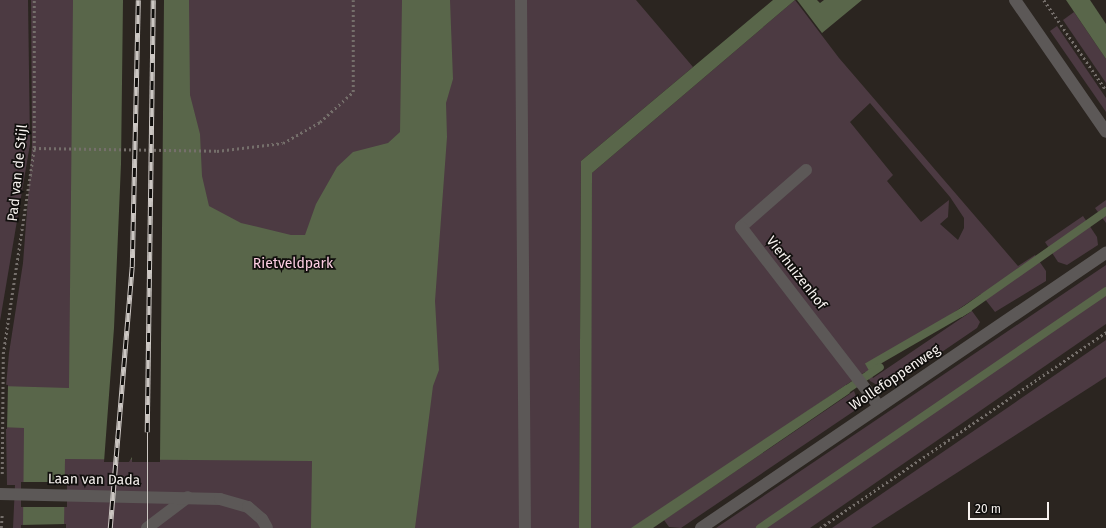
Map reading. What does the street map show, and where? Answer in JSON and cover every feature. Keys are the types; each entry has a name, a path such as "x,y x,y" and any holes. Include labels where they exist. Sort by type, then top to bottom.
{"street":[{"path":"521,0 525,528"},
{"path":"1015,0 1106,132"},
{"name":"Vierhuizenhof","path":"806,170 741,226 856,374 879,406"},
{"name":"Wollefoppenweg","path":"701,528 1106,253"},
{"name":"Laan van Dada","path":"0,494 188,497 238,503 256,513 267,528"},
{"path":"147,528 188,497"}],"path":[{"name":"Pad van de Stijl","path":"2,443 3,365 5,341 34,148 34,0"},
{"path":"34,148 218,151 283,143 320,122 353,92 353,0"},
{"path":"1044,0 1106,90"},
{"path":"820,528 1106,332"},
{"path":"0,341 5,341"}],"green space":[{"path":"0,0 28,0 30,144 0,321"},
{"name":"Rietveldpark","path":"31,0 636,0 693,67 581,161 579,528 13,528 15,485 7,485 6,427 16,427 6,386 9,353 23,263 32,145"},
{"path":"795,0 839,58 1018,266 1035,255 1046,271 1046,281 995,312 981,294 869,370 873,378 972,311 980,322 977,328 886,390 870,381 865,372 636,528 585,528 592,173","holes":["870,103 950,197 964,218 964,228 958,240 940,224 948,217 949,200 921,222 887,181 893,175 850,122"]},
{"path":"1074,12 1106,59 1106,83 1063,20"},
{"path":"1057,26 1106,98 1106,112 1050,31"},
{"path":"1106,200 1106,223 1095,208"},
{"path":"1083,216 1097,237 1098,245 1067,265 1058,262 1045,242"},
{"path":"1106,265 1106,324 810,528 716,528"},
{"path":"1106,340 1106,377 871,528 832,528"},
{"path":"854,391 860,407 681,528 669,527 664,520"}],"shaded area":[{"path":"73,0 189,0 190,95 200,134 202,176 209,206 241,223 291,235 305,235 316,204 337,167 353,152 388,143 400,132 402,0 450,0 453,79 446,103 447,137 435,301 439,370 433,386 415,528 311,528 312,461 65,459 64,528 23,528 24,428 0,427 0,386 69,388"},
{"path":"773,0 795,0 592,173 591,528 579,528 581,161"},
{"path":"797,0 817,0 820,3 824,0 862,0 822,33"},
{"path":"1066,0 1090,0 1106,24 1106,59"},
{"path":"968,304 972,311 869,370 865,364"},
{"path":"846,385 850,393 653,528 631,528"}],"pier":[{"path":"123,0 164,0 160,462 132,462 132,457 129,462 104,462 114,328 121,164"},
{"path":"0,384 8,385 7,429 0,429"},
{"path":"21,482 67,482 67,507 21,507"},
{"path":"66,524 66,528 21,528 21,525"}],"waterway":[{"path":"961,313 1106,211"},
{"path":"760,528 1106,291"},
{"path":"840,394 880,367"}],"tram line":[{"path":"147,432 147,528"}],"railway":[{"path":"110,528 132,267 138,0"},
{"path":"147,432 153,0"}]}
